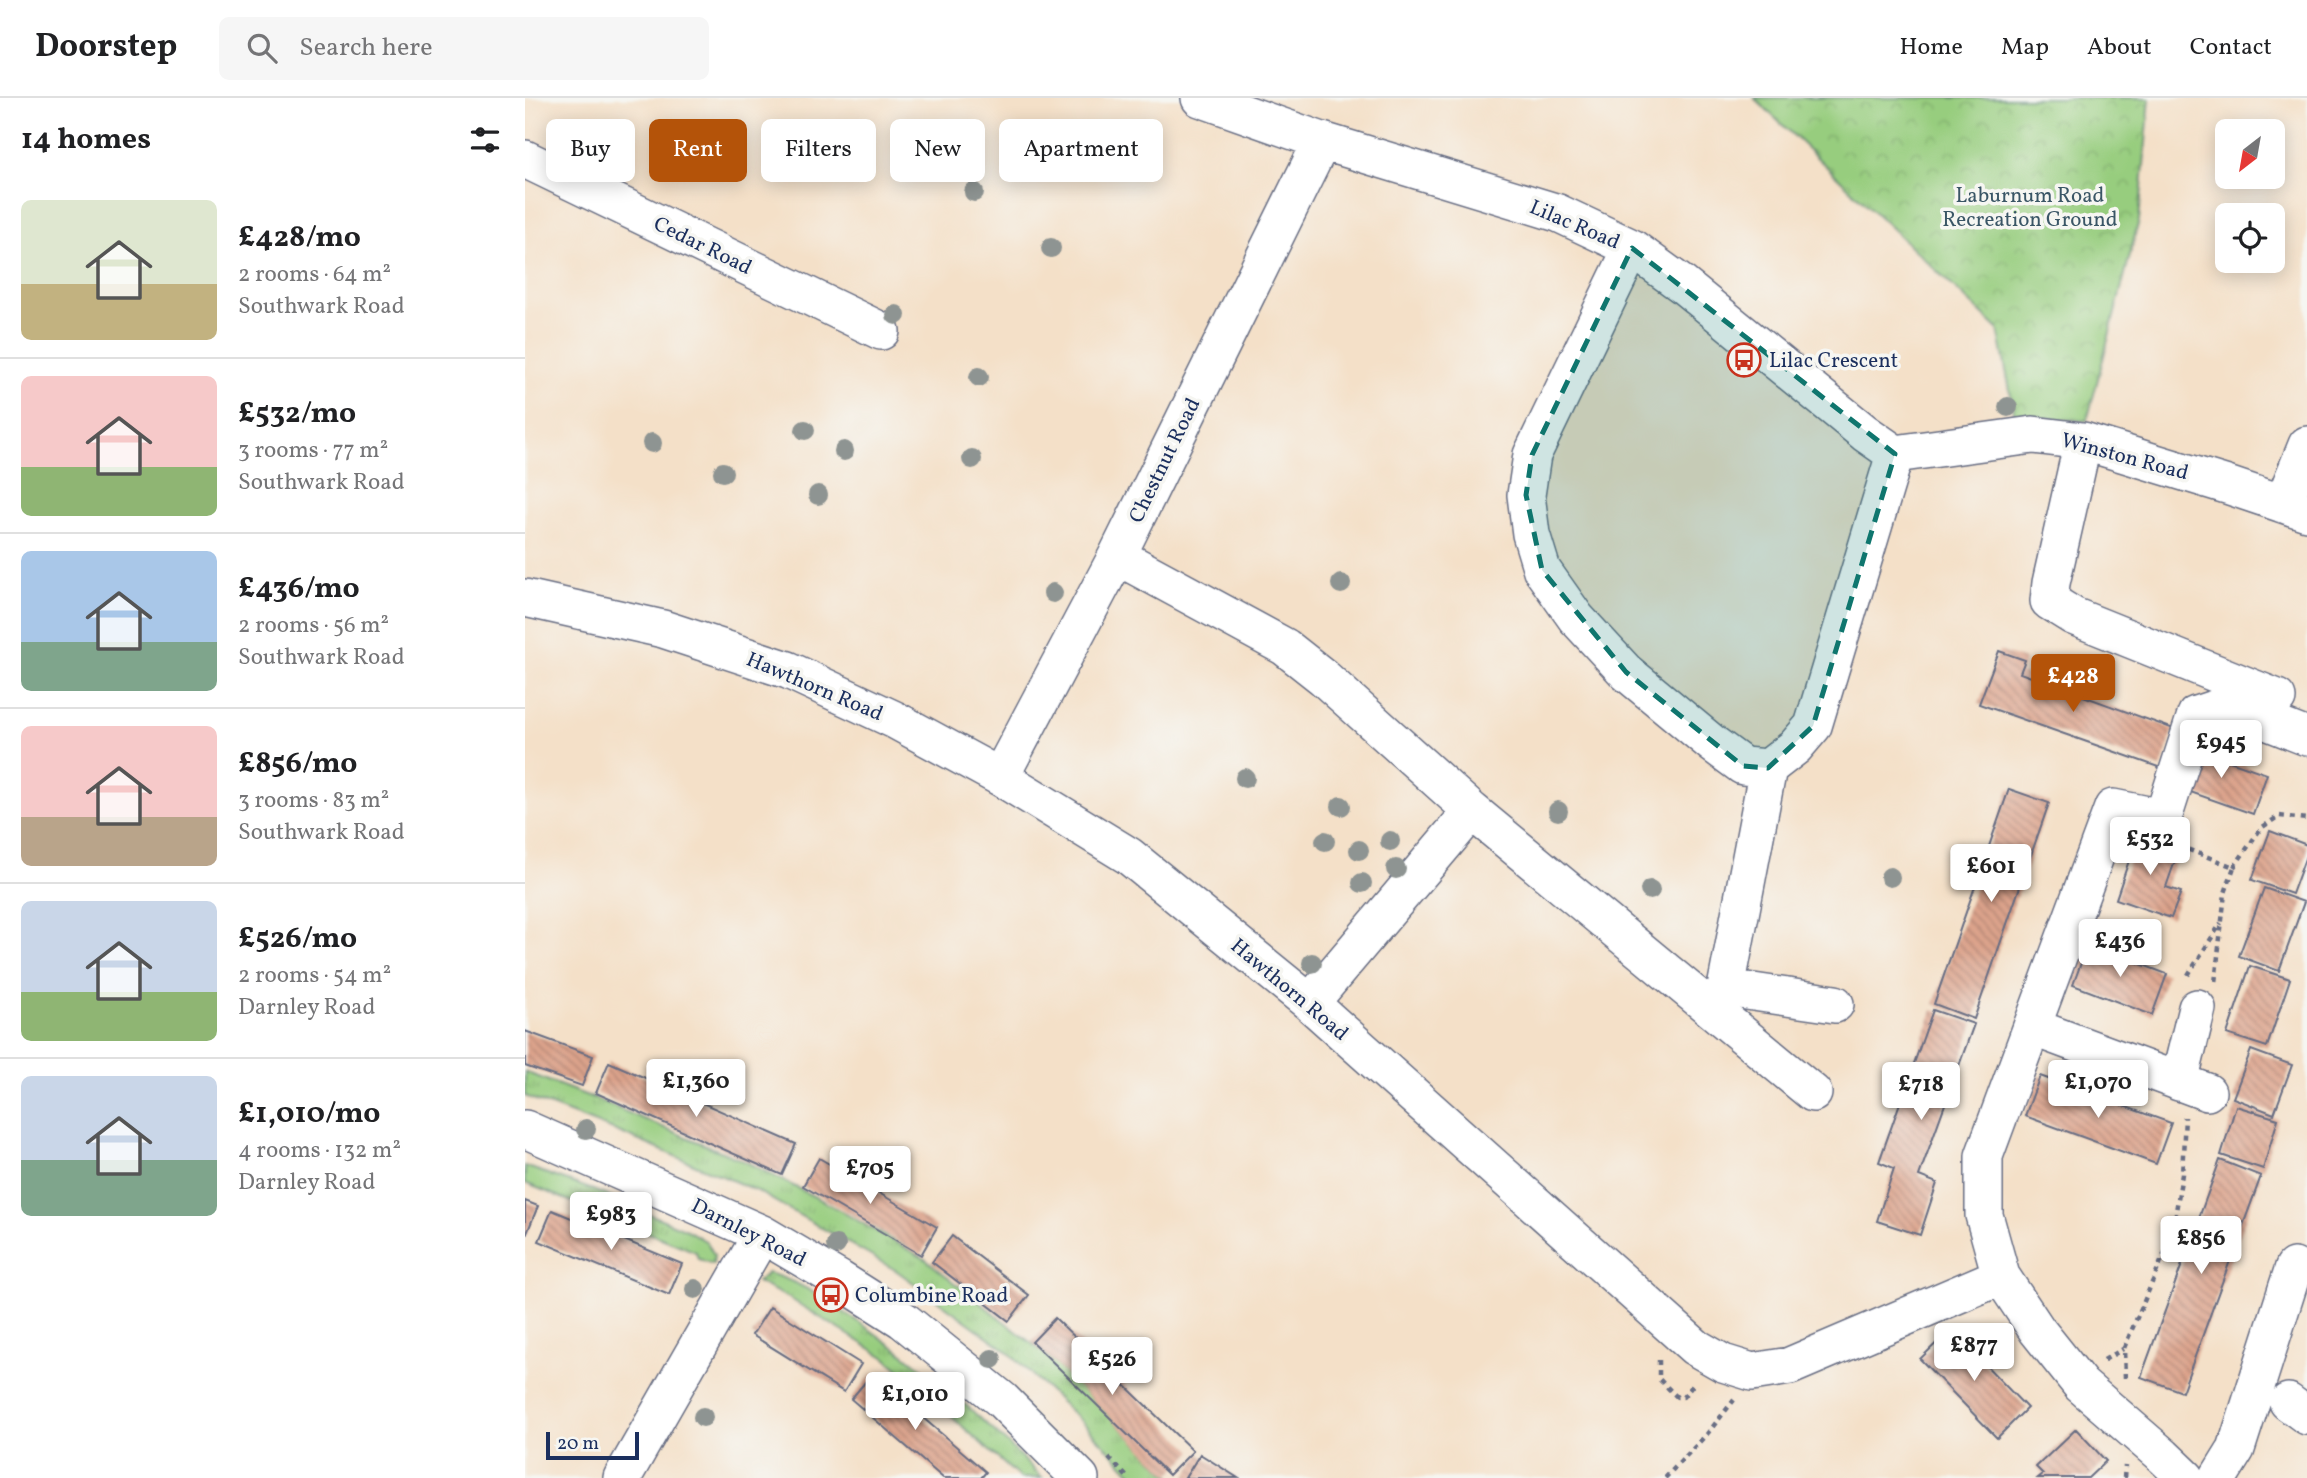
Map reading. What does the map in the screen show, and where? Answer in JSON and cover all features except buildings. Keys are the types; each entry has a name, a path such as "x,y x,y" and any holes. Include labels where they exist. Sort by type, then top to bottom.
{"street":[{"name":"Lilac Road","path":"1201,98 1322,141 1558,213 1632,248 1683,285 1865,433 1895,454"},
{"name":"Chestnut Road","path":"1000,777 1117,556 1322,141"},
{"name":"Cedar Road","path":"525,159 881,331"},
{"path":"1632,248 1532,454 1527,495 1531,534 1542,570 1576,618 1626,672 1743,766 1768,768"},
{"name":"Winston Road","path":"1895,454 2033,435 2083,441 2295,508"},
{"path":"2083,441 2049,601 2073,617 2307,710"},
{"path":"2295,508 2307,445"},
{"path":"1835,1004 1726,988 1768,768 1795,747 1813,726 1895,454"},
{"path":"1117,556 1293,652 1472,810 1813,1093"},
{"name":"Hawthorn Road","path":"525,598 663,629 788,670 895,720 1000,777 1129,856 1310,1003 1695,1347 1723,1363 1752,1372 1790,1366 2001,1276"},
{"path":"2165,1471 2081,1385 2037,1330 2001,1276 1984,1215 1984,1156 2113,808 2164,818 2196,715 2226,705 2307,737"},
{"path":"1310,1003 1472,810"},
{"path":"2032,1027 2193,1087 2197,1009"},
{"name":"Darnley Road","path":"525,1129 762,1234 903,1320 1002,1400 1080,1478"},
{"path":"622,1478 762,1234"},
{"path":"2218,1478 2236,1449 2294,1267"}],"path":[{"path":"2221,923 2191,969 2178,1001 2212,1015 2225,893 2234,867 2261,828 2279,816 2307,819"},
{"path":"2164,818 2160,838 2234,867"},
{"path":"2124,1348 2172,1236 2182,1174 2185,1108 2193,1087"},
{"path":"1665,1478 1728,1409 1752,1372"}],"highlighted area":[{"path":"1632,248 1895,454 1813,726 1768,768 1743,766 1626,672 1542,570 1526,495 1532,455"}],"green space":[{"name":"Laburnum Road Recreation Ground","path":"1754,98 2150,98 2139,220 2087,421 2015,416 1998,329"},
{"path":"525,1072 746,1162 823,1201 925,1259 1054,1361 1172,1478 1136,1478 1006,1350 897,1271 755,1190 525,1096"},
{"path":"525,1166 593,1190 687,1230 707,1242 714,1255 713,1264 698,1259 696,1252 525,1183"},
{"path":"767,1273 809,1290 900,1351 997,1433 1042,1478 1020,1478 886,1358 789,1298 757,1282"}],"place":[{"name":"Lilac Crescent","path":"1744,360"},
{"name":"Columbine Road","path":"831,1295"}]}
